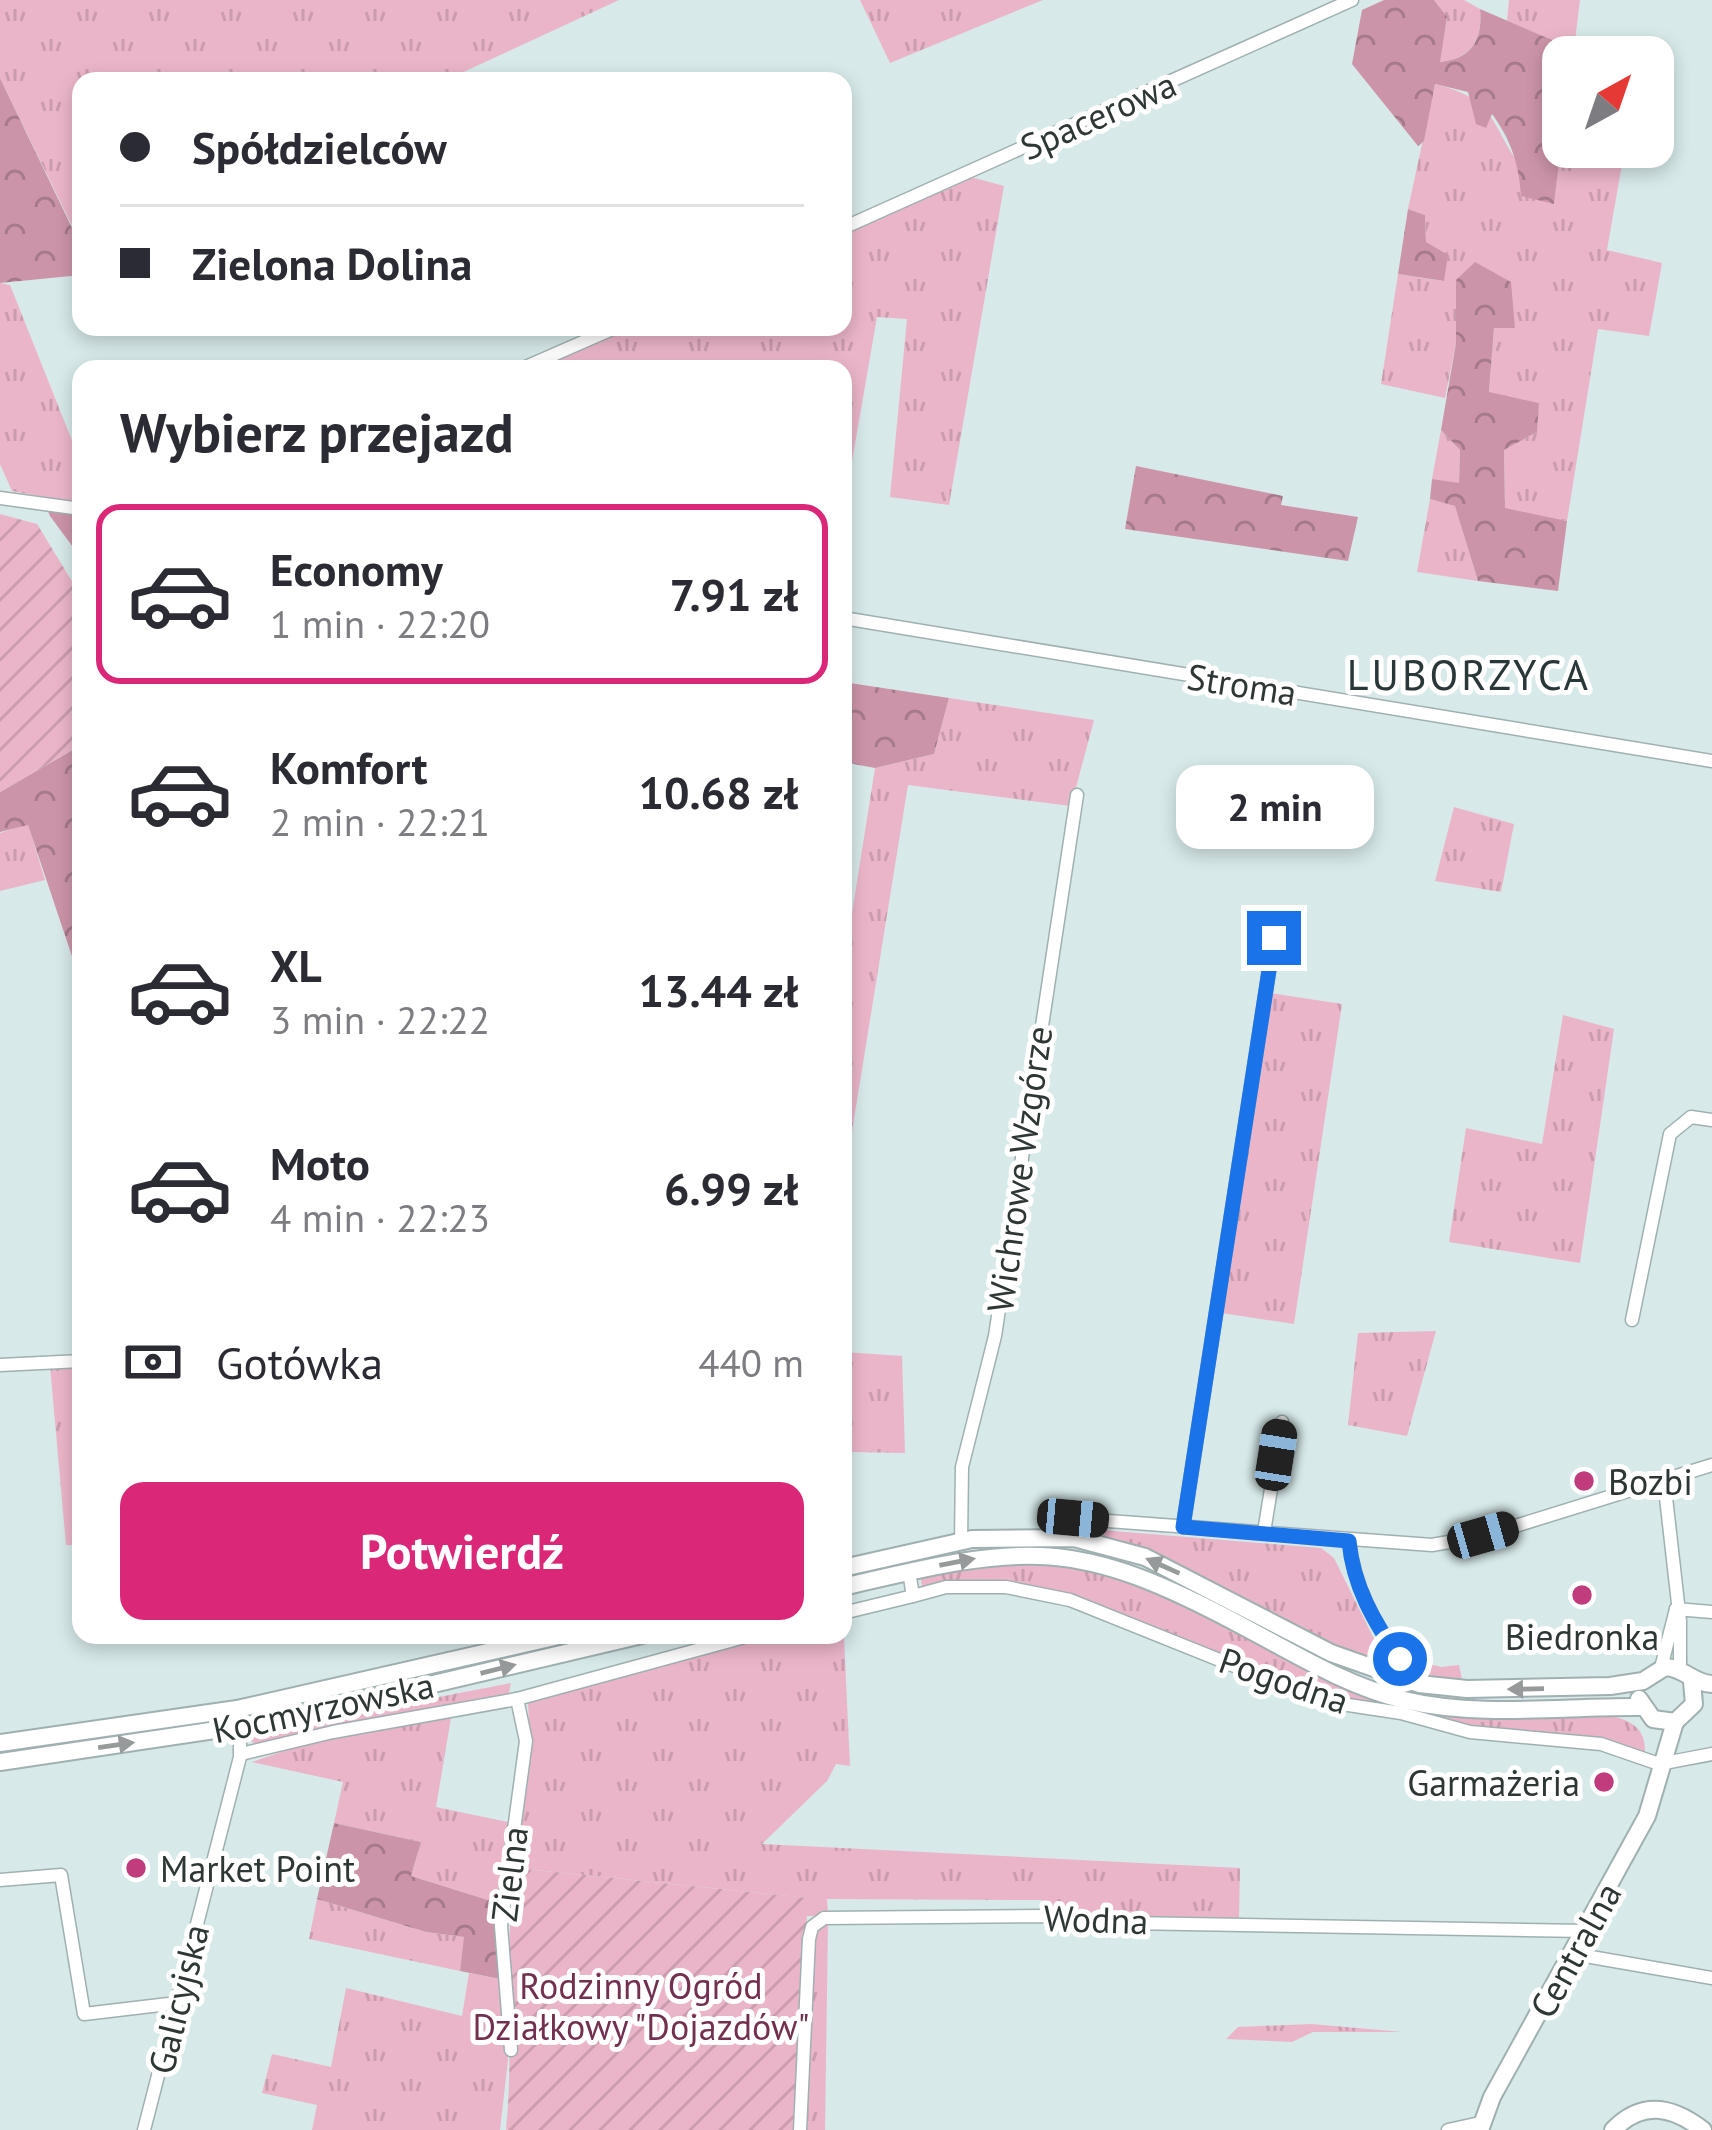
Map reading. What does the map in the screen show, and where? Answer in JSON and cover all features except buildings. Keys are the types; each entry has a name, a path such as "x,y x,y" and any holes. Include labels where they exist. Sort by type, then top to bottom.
{"main road":[{"path":"852,1566 961,1541 1025,1535 1104,1544 1182,1574 1347,1660 1419,1684 1528,1690 1642,1681 1678,1673 1712,1684"},
{"path":"852,1585 1008,1554 1068,1556 1129,1570 1351,1683 1404,1700 1483,1708 1647,1713 1676,1722 1692,1708 1712,1706"},
{"name":"Kocmyrzowska","path":"0,1743 274,1702 523,1644"},
{"name":"Kocmyrzowska","path":"0,1762 240,1727 603,1644"},
{"path":"1678,1673 1692,1708"},
{"name":"Centralna","path":"1642,1681 1659,1764"},
{"name":"Centralna","path":"1480,2127 1647,1816 1659,1764 1676,1722"},
{"path":"1613,2130 1640,2110 1660,2108 1702,2130"}],"street":[{"name":"Spacerowa","path":"852,224 1352,0"},
{"path":"542,360 596,336"},
{"path":"0,497 72,508"},
{"name":"Stroma","path":"852,619 1712,761"},
{"name":"Wichrowe Wzgórze","path":"961,1541 962,1467 998,1316 1077,795"},
{"path":"1183,1527 1274,938"},
{"path":"1632,1320 1670,1135 1691,1117 1712,1120"},
{"path":"0,1365 72,1361"},
{"path":"1264,1532 1282,1421"},
{"path":"1068,1518 1417,1546 1467,1539 1712,1465"},
{"path":"1664,1480 1678,1673"},
{"path":"1349,1541 1352,1571 1366,1605 1400,1659"},
{"path":"909,1572 913,1596"},
{"name":"Pogodna","path":"852,1611 946,1587 1006,1587 1070,1600 1322,1701 1401,1713 1470,1732 1601,1744 1659,1764"},
{"path":"1676,1609 1712,1612"},
{"path":"241,1754 517,1699 719,1644"},
{"name":"Zielna","path":"511,2050 501,1926 526,1741 517,1699"},
{"name":"Galicyjska","path":"144,2130 241,1754 240,1727"},
{"path":"1659,1764 1712,1754"},
{"path":"0,1880 61,1875 84,2014 177,2003"},
{"name":"Wodna","path":"800,2130 808,1939 812,1927 824,1918 1045,1916 1071,1922 1588,1931"},
{"path":"1574,1954 1712,1978"},
{"path":"1448,2130 1480,2127"}],"green space":[{"path":"0,0 619,0 463,72 72,72 72,226 0,78"},
{"path":"860,0 1043,0 890,63"},
{"path":"1384,0 1434,0 1447,17 1440,62 1460,57 1473,46 1480,30 1480,9 1543,36 1542,168 1558,168 1554,204 1521,196 1516,163 1504,133 1492,114 1486,128 1476,124 1468,92 1435,84 1424,141 1418,146 1352,64 1362,10"},
{"path":"1434,0 1464,0 1480,9 1477,39 1459,57 1439,62 1447,18"},
{"path":"1509,0 1580,0 1576,36 1542,36 1507,21"},
{"path":"0,78 72,228 72,276 0,283"},
{"path":"1435,84 1481,105 1525,172 1554,203 1558,168 1621,168 1607,250 1662,263 1649,336 1598,329 1567,521 1505,509 1504,450 1537,432 1538,403 1489,393 1494,327 1515,327 1456,280 1456,343 1445,398 1381,384 1398,274 1443,281 1426,242 1425,215 1408,209"},
{"path":"971,177 1004,186 949,505 890,497 907,319 877,317 852,461 852,360 559,360 613,336 852,336 852,229"},
{"path":"1408,209 1425,215 1426,242 1448,255 1444,281 1398,274"},
{"path":"1475,262 1511,282 1515,328 1494,328 1489,392 1539,403 1537,432 1504,450 1505,508 1567,521 1558,591 1478,581 1455,506 1430,499 1432,479 1459,483 1460,450 1441,430 1456,343 1456,280"},
{"path":"0,283 10,285 72,440 72,502 12,491 0,464"},
{"path":"1441,430 1460,450 1459,484 1432,479"},
{"path":"1136,466 1283,496 1281,505 1358,517 1348,561 1125,529"},
{"path":"1430,499 1455,505 1478,581 1417,572"},
{"path":"47,509 72,512 72,546"},
{"path":"0,514 37,524 72,581 72,750 0,792"},
{"path":"852,683 949,698 934,754 875,768 852,764"},
{"path":"949,698 1094,720 1071,806 908,785 852,1131 852,913 875,768 934,754"},
{"path":"72,750 72,956 28,825 0,832 0,792"},
{"path":"1454,807 1514,824 1501,892 1435,881"},
{"path":"28,824 45,880 0,891 0,833"},
{"path":"1270,993 1342,1004 1294,1324 1215,1312"},
{"path":"1563,1015 1614,1029 1580,1263 1449,1242 1466,1128 1542,1144"},
{"path":"1436,1331 1407,1436 1348,1425 1358,1333"},
{"path":"852,1353 902,1356 905,1453 852,1452"},
{"path":"72,1365 72,1545 66,1545 50,1366"},
{"path":"1065,1527 1321,1548 1334,1558 1380,1651 1441,1667 1459,1665 1462,1679 1409,1671 1359,1655 1168,1560"},
{"path":"1039,1562 1103,1571 1144,1585 1343,1689 1394,1706 1444,1716 1611,1716 1637,1728 1645,1754 1602,1740 1472,1729 1322,1698 1165,1634 1005,1585 923,1590 920,1576"},
{"path":"728,1644 844,1644 850,1766 836,1764 827,1781 762,1844 1240,1868 1239,1920 1043,1919 1042,1900 827,1899 828,1916 807,1916 807,1898 516,1868 530,1744 528,1703"},
{"path":"511,1683 508,1697 260,1748 249,1739 253,1733"},
{"path":"451,1718 436,1807 512,1823 501,1904 411,1876 421,1842 334,1823 343,1782 252,1762 332,1735"},
{"path":"334,1823 421,1842 411,1876 501,1904 500,1979 460,1971 464,1937 426,1932 317,1899"},
{"name":"Rodzinny Ogród Działkowy \"Dojazdów\"","path":"516,1868 808,1898 795,2130 506,2130"},
{"path":"317,1899 426,1932 465,1937 460,1971 309,1939"},
{"path":"828,1923 825,2130 803,2130 814,1933"},
{"path":"469,1973 500,1979 508,2060 500,2130 312,2130 317,2105 262,2093 272,2054 331,2067 346,1988 462,2016"},
{"path":"1311,2024 1403,2032 1313,2032 1292,2042 1226,2039 1238,2027"}],"place":[{"name":"Bozbi","path":"1584,1481"},
{"name":"Biedronka","path":"1582,1595"},
{"name":"Garmażeria","path":"1604,1782"},
{"name":"Market Point","path":"136,1868"}],"district":[{"name":"LUBORZYCA","path":"1469,674"}],"route":[{"path":"1274,938 1183,1527 1349,1541 1352,1571 1366,1605 1400,1659"}]}
